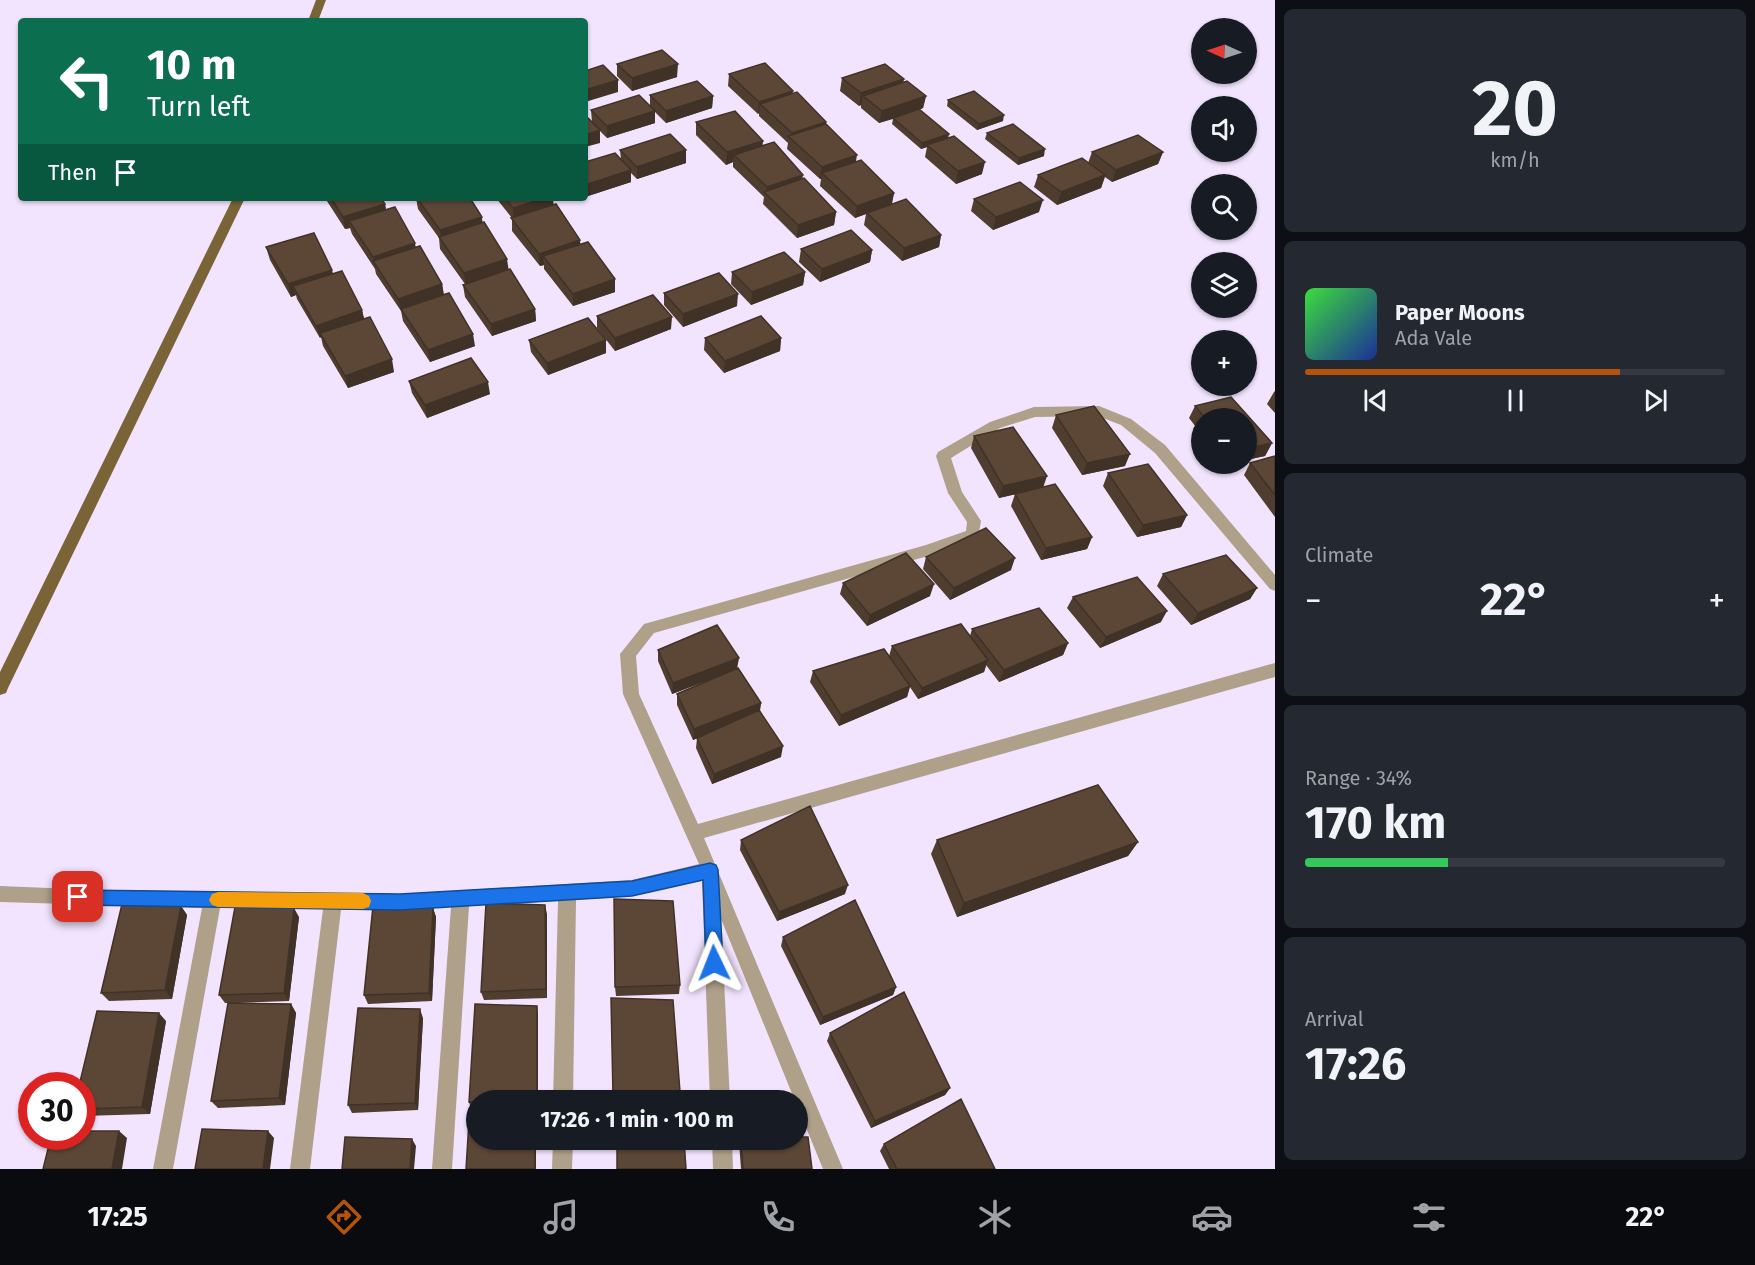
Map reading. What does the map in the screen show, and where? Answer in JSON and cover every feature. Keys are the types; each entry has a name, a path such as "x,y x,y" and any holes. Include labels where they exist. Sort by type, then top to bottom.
{"main road":[{"path":"314,18 321,0"},
{"path":"0,688 238,201"}],"street":[{"path":"833,1169 710,870 631,694 628,654 649,628 928,550 973,534 974,521 955,494 943,456 995,425 1034,412 1099,411 1126,422 1160,449 1275,585"},
{"path":"694,834 1275,670"},
{"path":"0,894 97,898 400,902 632,888 710,870"},
{"path":"710,870 720,1090"},
{"path":"563,1090 567,891"},
{"path":"442,1169 461,898"},
{"path":"163,1169 212,900"},
{"path":"300,1169 333,901"},
{"path":"562,1150 562,1169"},
{"path":"722,1150 723,1169"}],"building":[{"path":"662,50 678,64 632,78 617,64"},
{"path":"765,63 793,91 759,102 729,74"},
{"path":"885,64 904,79 861,93 842,78"},
{"path":"603,65 618,80 588,89 588,70"},
{"path":"697,81 713,96 666,111 650,95"},
{"path":"907,81 926,96 882,111 863,96"},
{"path":"974,91 1004,115 979,124 948,100"},
{"path":"797,92 826,122 792,133 760,104"},
{"path":"639,95 655,111 607,126 591,110"},
{"path":"919,109 949,134 922,143 893,118"},
{"path":"735,111 763,141 727,152 696,122"},
{"path":"588,118 600,130 588,134"},
{"path":"826,124 857,155 822,167 788,136"},
{"path":"1013,124 1045,149 1019,158 987,133"},
{"path":"670,134 686,150 637,167 620,150"},
{"path":"1138,135 1163,152 1116,170 1092,152"},
{"path":"954,136 985,162 958,171 927,145"},
{"path":"774,142 803,175 767,187 734,155"},
{"path":"615,153 631,170 588,184 588,161"},
{"path":"1082,158 1105,175 1061,192 1038,175"},
{"path":"861,160 894,193 857,206 822,173"},
{"path":"804,178 836,212 798,225 764,192"},
{"path":"1020,182 1043,200 996,217 974,199"},
{"path":"906,199 941,235 904,248 867,213"},
{"path":"333,201 383,201 385,204 343,217"},
{"path":"419,201 472,201 482,217 440,230"},
{"path":"507,201 535,201 513,208"},
{"path":"556,204 580,240 539,254 511,218"},
{"path":"395,207 415,243 373,257 349,221"},
{"path":"484,222 507,259 464,273 439,237"},
{"path":"851,230 872,250 822,269 801,249"},
{"path":"314,233 332,270 288,284 266,247"},
{"path":"588,242 615,279 573,294 543,256"},
{"path":"420,246 442,284 398,299 373,261"},
{"path":"784,252 805,272 752,292 732,272"},
{"path":"510,269 535,309 491,324 463,285"},
{"path":"342,271 362,310 316,326 293,286"},
{"path":"719,273 738,294 683,314 664,293"},
{"path":"449,293 473,334 428,350 401,309"},
{"path":"653,295 672,317 615,338 597,316"},
{"path":"761,316 781,338 725,361 705,338"},
{"path":"370,317 392,359 345,376 320,333"},
{"path":"588,318 606,340 547,363 529,340"},
{"path":"471,358 488,382 425,405 409,381"},
{"path":"1231,397 1241,408 1197,408 1195,406"},
{"path":"1094,406 1130,454 1087,463 1056,415"},
{"path":"1257,426 1272,443 1257,446"},
{"path":"1013,427 1047,476 1003,486 974,436"},
{"path":"1275,456 1275,495 1257,472 1257,461"},
{"path":"1148,464 1187,515 1143,525 1108,473"},
{"path":"1055,484 1092,537 1046,548 1015,494"},
{"path":"986,528 1015,558 954,588 926,557"},
{"path":"906,553 934,584 870,615 843,583"},
{"path":"1226,555 1257,588 1198,613 1163,574"},
{"path":"1137,577 1167,611 1106,637 1073,597"},
{"path":"1039,608 1068,643 1004,670 972,629"},
{"path":"961,624 988,660 922,688 892,646"},
{"path":"717,625 739,658 673,683 658,650"},
{"path":"884,649 910,686 841,715 813,671"},
{"path":"738,668 761,703 694,729 677,694"},
{"path":"759,710 783,746 714,774 697,738"},
{"path":"1098,785 1138,842 964,903 937,840"},
{"path":"810,806 848,885 779,912 741,840"},
{"path":"614,899 673,901 680,985 615,987"},
{"path":"855,900 896,987 823,1017 783,937"},
{"path":"486,903 545,905 546,989 481,992"},
{"path":"122,904 181,906 165,990 101,993"},
{"path":"373,906 433,908 429,993 364,995"},
{"path":"235,907 294,908 284,993 219,995"},
{"path":"904,992 950,1088 875,1121 830,1033"},
{"path":"611,998 673,1000 680,1090 613,1090"},
{"path":"228,1003 291,1004 279,1098 211,1101"},
{"path":"475,1004 537,1006 537,1090 470,1090"},
{"path":"358,1008 420,1009 415,1103 348,1105"},
{"path":"97,1011 159,1013 142,1107 96,1109 96,1072 82,1072"},
{"path":"961,1099 995,1169 897,1169 884,1144"},
{"path":"202,1129 268,1131 263,1169 195,1169"},
{"path":"96,1131 119,1131 112,1169 43,1169 48,1150 96,1150"},
{"path":"345,1137 412,1139 410,1169 342,1169"},
{"path":"808,1137 812,1169 743,1169 742,1150 808,1150"},
{"path":"467,1150 535,1150 535,1169 466,1169"},
{"path":"617,1150 685,1150 686,1169 617,1169"}],"slow traffic":[{"path":"218,900 363,901"}],"route":[{"path":"78,897 400,902 632,888 710,870 714,963"}]}
